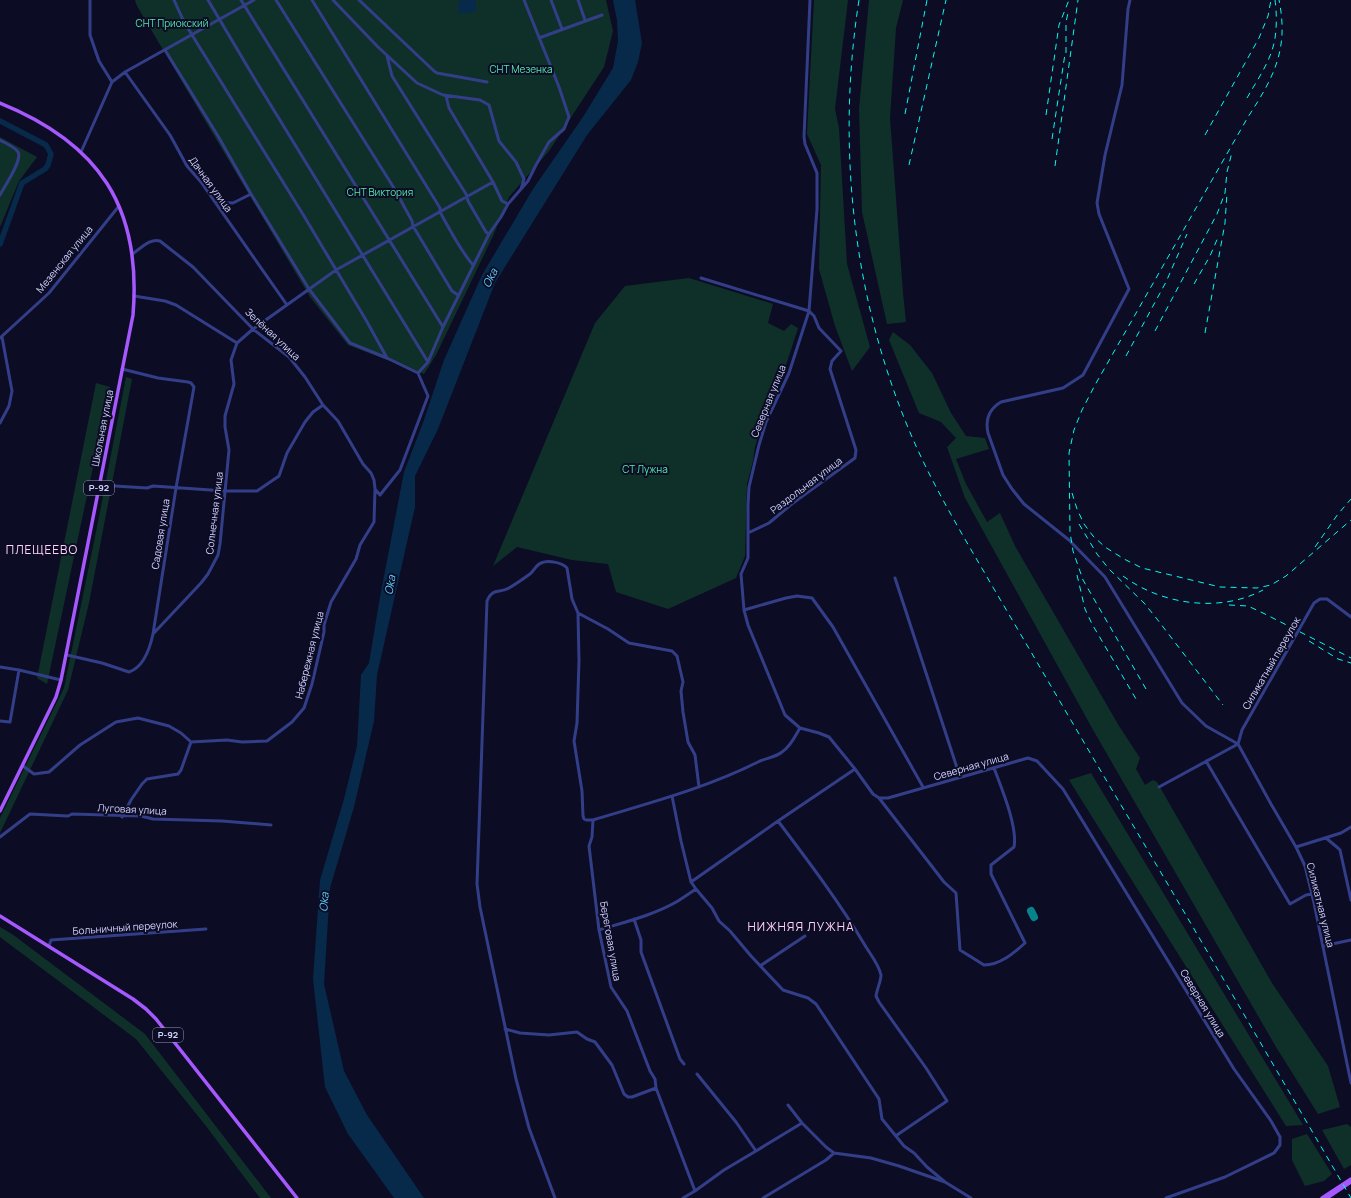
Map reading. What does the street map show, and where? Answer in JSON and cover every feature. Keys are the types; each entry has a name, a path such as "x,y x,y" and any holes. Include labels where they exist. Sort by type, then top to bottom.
{"main road":[{"name":"Р-92","path":"0,103 46,126 81,152 105,179 119,206 126,224 132,254 134,296"},
{"name":"Школьная улица","path":"61,680 133,315 134,296"},
{"name":"Р-92","path":"0,812 56,697 61,680"},
{"name":"Р-92","path":"1,917 133,999 151,1014 297,1198"},
{"path":"1322,1198 1351,1179"},
{"path":"1327,1198 1351,1182"}],"street":[{"path":"90,0 90,35 99,61 112,82"},
{"path":"174,0 184,22 336,270 387,358"},
{"path":"208,0 428,362"},
{"path":"241,0 442,327"},
{"path":"81,152 112,82 125,72 254,0"},
{"path":"276,0 394,188 412,221 413,226 452,291 458,295"},
{"path":"312,0 412,161 440,208 440,212 467,258 473,265"},
{"path":"332,0 387,56 417,83 446,96 480,100 489,105 499,141 516,162 524,179 521,189"},
{"path":"358,0 437,73 487,82"},
{"path":"418,373 428,362 442,327 489,234 508,204 528,181 549,142 564,129 569,117 559,87 524,0"},
{"path":"551,0 562,29"},
{"path":"578,0 585,20"},
{"name":"Северная улица","path":"810,0 804,137 805,144 817,173 817,209 809,312 789,373 766,422 749,487 748,558 741,574 744,610 748,625 785,715 800,728 819,733 829,738 855,769 873,794 879,798 888,798 1028,758 1037,761 1063,789 1234,1069 1271,1121 1280,1137 1280,1145 1274,1153 1225,1176 1166,1198"},
{"path":"1130,0 1122,85 1105,155 1097,203 1099,214 1129,289 1083,374 1063,388 1001,402 990,412 986,420 986,426 1003,475 1017,497 1036,515 1069,540 1105,577 1186,707 1206,726 1238,744"},
{"path":"539,38 602,15"},
{"path":"165,50 309,289 350,343 387,358 418,373 428,396 400,470 380,495 375,489"},
{"path":"387,56 392,76 466,194 466,197 486,232 489,234"},
{"name":"Дачная улица","path":"125,72 170,135 187,166 201,182 287,305"},
{"path":"446,96 449,108 493,182 502,201 508,204"},
{"path":"0,140 15,149 19,155 13,173 0,195"},
{"path":"134,296 165,301 176,305 237,343 253,329 336,270 493,182"},
{"path":"215,202 233,203 251,194"},
{"name":"Мезенская улица","path":"1,338 49,293 119,206"},
{"name":"Зелёная улица","path":"132,254 150,241 160,241 193,267 253,329 289,357 305,377 323,405 338,421 374,480"},
{"path":"701,278 809,312"},
{"name":"Раздольная улица","path":"748,533 769,523 793,502 855,458 856,450 830,369 832,361 842,351 819,328 814,316 809,312"},
{"path":"0,423 9,406 12,391 1,338"},
{"name":"Солнечная улица","path":"153,634 201,583 214,564 218,555 229,450 225,416 234,384 231,360 237,343"},
{"name":"Садовая улица","path":"67,655 102,663 129,672 140,663 148,652 153,634 176,488 194,387 188,382 158,378 122,369"},
{"path":"99,486 147,488 153,486 225,491 257,491 279,476 288,453 306,422 313,412 323,405"},
{"name":"Набережная улица","path":"191,742 227,740 242,742 267,741 292,722 304,708 312,684 324,632 324,625 331,602 356,559 360,544 374,522 374,480"},
{"path":"555,1198 529,1128 516,1079 480,907 477,884 487,601 489,596 493,592 504,591 509,588 531,573 540,564 548,562 562,564 568,568 572,599 578,613 580,661 577,723 574,742 582,791 583,816 586,820 593,820 672,796 733,775 766,758 782,752 790,745 800,728"},
{"path":"895,578 960,777"},
{"path":"744,610 797,596 812,598 833,627 923,788"},
{"name":"Силикатный переулок","path":"1238,744 1242,730 1314,603 1320,599 1327,599 1351,617"},
{"path":"578,613 608,629 629,643 672,651 677,656 683,682 681,691 688,742 695,755 699,787"},
{"path":"0,667 20,670 61,680"},
{"path":"0,721 10,722 20,670"},
{"path":"23,766 34,774 49,772 80,745 116,722 138,718 169,726 181,733 191,742 181,770 178,774 147,779 131,800 122,817"},
{"path":"1159,787 1238,744"},
{"name":"Силикатная улица","path":"1238,744 1296,847 1305,866 1351,1082"},
{"path":"1206,761 1290,904 1312,894"},
{"path":"879,798 944,882 956,893 960,950 984,965 989,965 1010,956 1025,943 991,874 990,869 991,865 1014,847 1016,841 1012,821 994,768"},
{"path":"691,882 855,769"},
{"path":"672,796 691,882 712,908 719,921 730,931 783,990 808,998 816,1004 879,1099 882,1119 904,1146 914,1153 927,1167 945,1182 971,1198"},
{"name":"Луговая улица","path":"0,837 30,814 68,816 72,814 122,817 142,816 153,819 222,821 272,825"},
{"name":"Береговая улица","path":"593,820 592,837 589,846 599,930 611,987 627,1011 650,1071 655,1079 656,1088 695,1191"},
{"path":"778,821 834,897 862,941 880,974 880,981 876,996 879,1002 921,1061 947,1101 897,1136"},
{"path":"1296,847 1341,833 1351,827"},
{"path":"1326,838 1340,850 1351,900"},
{"path":"599,930 634,919 677,902 696,889"},
{"path":"634,919 641,940 641,952 680,1059 684,1064"},
{"name":"Больничный переулок","path":"49,946 51,940 206,929"},
{"path":"760,966 805,936"},
{"path":"1323,946 1351,940"},
{"path":"505,1029 520,1033 549,1035 577,1032 587,1039 595,1042 612,1065 624,1094 628,1097 632,1097 656,1088"},
{"path":"697,1074 736,1122 756,1151"},
{"path":"788,1105 802,1123 826,1148 834,1153 871,1158 945,1182"},
{"path":"683,1198 724,1170 802,1123"},
{"path":"763,1198 826,1160 834,1153"}],"green space":[{"name":"СНТ Виктория","path":"135,0 606,0 613,31 604,67 549,151 509,197 493,236 436,355 424,374 348,345 310,297 137,6"},
{"path":"814,0 848,0 835,109 839,128 847,264 870,347 852,371 835,326 819,269 821,165 807,134"},
{"path":"869,0 903,0 896,28 890,118 906,322 887,324 862,212 859,109"},
{"path":"0,137 37,157 19,181 0,227"},
{"name":"СТ Лужна","path":"689,278 773,304 768,323 784,331 791,324 798,328 776,396 761,426 755,447 747,484 745,556 736,578 668,609 616,592 608,564 572,560 517,547 493,566 595,323 625,286"},
{"path":"893,332 910,345 932,373 951,413 966,436 985,438 989,449 956,459 966,484 987,522 1000,513 1015,546 1119,726 1140,758 1136,769 1145,785 1153,780 1157,782 1272,983 1328,1066 1340,1107 1318,1114 1276,1047 1092,728 965,498 947,447 956,438 941,422 919,413 889,340"},
{"path":"126,377 132,379 89,603 68,690 0,833 0,818 64,688"},
{"path":"96,383 110,387 47,684 37,678"},
{"path":"1091,773 1303,1125 1286,1126 1069,780"},
{"path":"0,927 12,934 145,1034 271,1198 260,1198 206,1126 136,1039 0,937"},
{"path":"1347,1124 1351,1127 1351,1165 1344,1169 1322,1130"},
{"path":"1307,1134 1332,1174 1324,1181 1305,1186 1292,1160 1292,1139"}],"water":[{"path":"461,0 476,0 476,11 471,13 458,13 458,4"},
{"name":"Oka","path":"613,0 635,0 642,43 638,62 631,80 587,135 495,283 438,429 415,476 415,507 377,675 374,721 354,807 330,888 324,984 344,1071 367,1115 424,1198 394,1198 348,1134 325,1087 313,979 320,880 344,799 357,746 361,675 369,663 404,472 424,420 444,360 482,275 533,189 583,117 613,68 618,41 617,20"}],"waterway":[{"path":"0,121 46,145 51,154 48,165 45,169 22,183 0,244"}],"taxiway":[{"path":"1031,911 1034,917"}],"railway":[{"path":"859,0 852,55 849,111 850,167 855,222 863,277 876,332 892,385 912,437 930,476 961,533 1351,1198"},
{"path":"905,114 927,0"},
{"path":"909,165 946,0"},
{"path":"1046,115 1059,25 1069,0"},
{"path":"1055,166 1078,0"},
{"path":"1205,135 1259,38 1268,16 1271,0"},
{"path":"1247,98 1271,54 1276,24 1275,0"},
{"path":"1146,689 1083,580 1073,551 1070,532 1069,453 1074,430 1082,410 1095,385 1272,75 1277,62 1282,33 1282,17 1279,0"},
{"path":"1066,53 1066,22 1068,13"},
{"path":"1052,139 1065,54"},
{"path":"1155,331 1217,214 1225,193 1227,172 1232,152"},
{"path":"1205,333 1225,223 1227,193"},
{"path":"1126,356 1166,282 1187,234"},
{"path":"1194,284 1210,256 1219,235"},
{"path":"1072,493 1084,524 1093,536 1105,547 1142,568 1220,587 1257,588 1271,585 1286,576 1351,520"},
{"path":"1315,547 1338,514 1351,499"},
{"path":"1079,524 1097,554 1109,569 1144,603 1223,705"},
{"path":"1077,575 1085,609 1092,624 1136,699"},
{"path":"1123,576 1138,586 1155,594 1192,602 1228,602 1263,590"},
{"path":"1229,605 1248,606 1351,658"},
{"path":"1309,641 1338,659 1351,663"}],"district":[{"name":"ПЛЕЩЕЕВО","path":"42,550"},
{"name":"НИЖНЯЯ ЛУЖНА","path":"801,927"}],"park label":[{"name":"СНТ Приокский","path":"172,23"},
{"name":"СНТ Мезенка","path":"521,69"}]}
